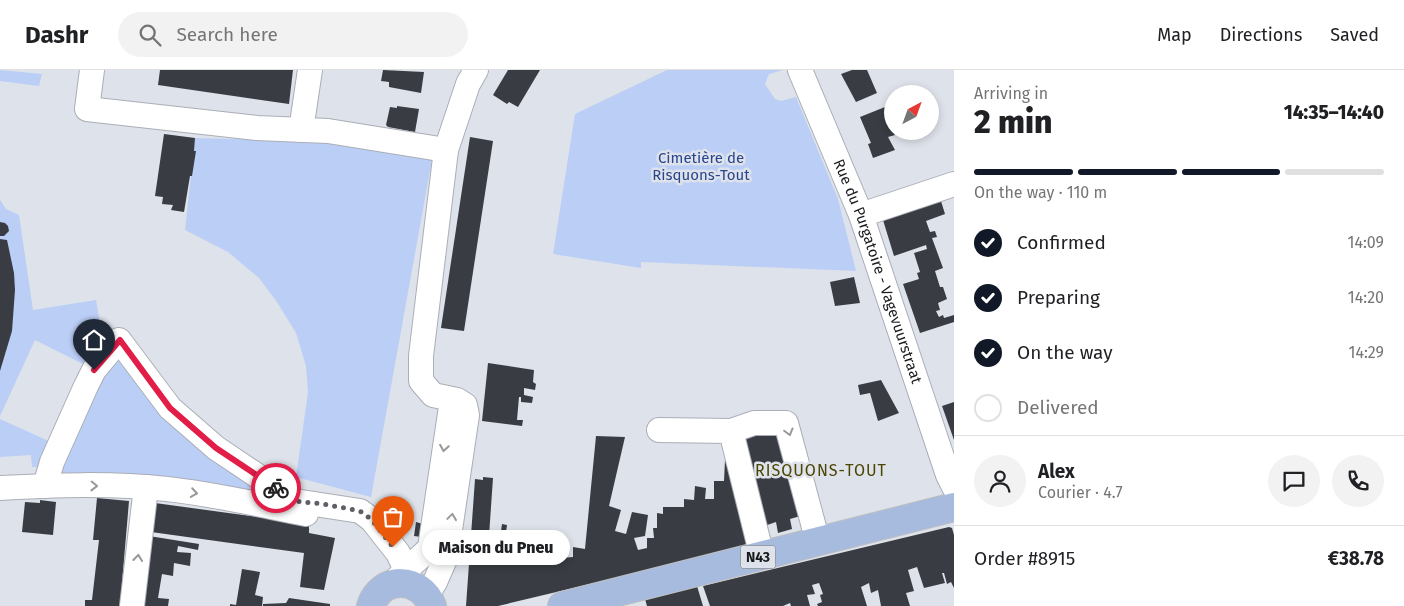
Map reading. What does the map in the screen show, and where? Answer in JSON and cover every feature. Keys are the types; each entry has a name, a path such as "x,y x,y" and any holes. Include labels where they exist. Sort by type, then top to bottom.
{"main road":[{"name":"N43","path":"562,606 954,507"}],"street":[{"path":"92,70 87,109 257,128 328,131 446,150"},
{"path":"301,130 310,70"},
{"path":"404,590 435,582 446,557 467,415 465,405 458,400 433,395 420,381 421,356 446,150 468,84 476,70"},
{"name":"Rue du Purgatoire - Vagevuurstraat","path":"800,70 861,215 951,481"},
{"path":"861,215 954,184"},
{"path":"45,486 52,462 94,370 120,340 170,408 270,496"},
{"path":"404,590 414,564 430,548 452,400"},
{"path":"659,430 731,431 754,423 786,423 818,542"},
{"path":"731,431 762,556"},
{"path":"0,488 45,486 146,487 270,496 358,524 376,540 391,563 404,590"},
{"path":"132,606 146,487"}],"green space":[{"path":"0,70 42,74 39,86 0,81"},
{"name":"Cimetière de Risquons-Tout","path":"667,70 783,70 769,74 765,84 775,99 781,101 796,97 838,199 856,271 641,262 641,268 553,254 575,114"},
{"path":"195,138 321,141 433,154 371,497 296,477 308,392 306,366 296,333 277,302 259,278 228,252 185,230"},
{"path":"0,200 6,209 19,215 33,310 96,300 102,335 87,366 35,340 0,416"},
{"path":"118,360 128,363 261,486 257,494 72,479 62,473 71,438 97,383"},
{"path":"0,419 53,443 40,467 32,467 31,455 0,457"}],"building":[{"path":"160,70 293,70 289,104 158,85"},
{"path":"383,70 424,72 421,93 389,87 389,82 381,81"},
{"path":"508,70 540,70 518,107 509,102 507,104 493,95"},
{"path":"852,70 867,70 877,93 856,102 841,74"},
{"path":"397,106 419,109 415,132 386,125 390,107 397,108"},
{"path":"884,107 884,140 890,140 895,150 873,158 868,144 871,143 860,117"},
{"path":"164,134 195,138 194,151 196,151 184,212 171,210 173,205 162,204 163,197 155,196"},
{"path":"470,137 493,141 464,331 441,328"},
{"path":"941,201 945,214 926,221 930,232 935,231 937,237 932,238 943,268 935,271 940,287 943,287 947,299 938,303 940,310 936,311 939,317 943,315 944,318 954,315 954,322 920,333 903,284 919,279 917,273 920,272 914,253 927,249 926,245 894,256 883,220"},
{"path":"0,222 8,226 9,231 4,236 0,236"},
{"path":"0,239 7,240 14,273 15,290 12,331 0,371"},
{"path":"854,277 860,303 835,306 830,282"},
{"path":"488,363 534,370 533,382 536,384 535,390 524,388 524,395 533,397 532,403 521,402 521,397 519,397 517,420 523,420 522,426 482,421"},
{"path":"881,380 899,413 878,421 870,393 860,395 858,385"},
{"path":"954,402 954,440 942,406"},
{"path":"754,429 782,429 804,515 790,519 792,529 778,533 776,522 761,527 738,440"},
{"path":"596,436 625,437 609,506 621,510 615,531 626,534 632,512 648,515 645,536 634,538 638,550 647,548 647,538 654,538 653,528 657,528 657,513 663,514 663,507 684,507 684,499 694,500 695,486 706,488 705,499 714,499 714,481 724,481 725,460 732,460 750,546 498,606 466,606 475,479 483,480 483,477 493,478 489,536 494,536 493,556 495,556 499,530 501,531 502,524 507,525 503,554 518,555 520,542 533,543 532,550 537,550 537,557 540,556 544,530 550,531 549,536 561,536 558,552 560,558 573,557 573,547 585,549"},
{"path":"97,498 129,501 120,606 85,606 85,600 92,600 99,540 93,540"},
{"path":"40,500 56,502 53,535 22,532 25,502 40,503"},
{"path":"155,503 309,524 309,533 335,538 324,590 300,587 304,553 151,532"},
{"path":"416,522 423,524 421,537 414,536"},
{"path":"949,527 952,528 954,535 954,588 951,582 947,584 944,573 942,573 945,583 924,588 917,567 908,570 914,591 906,593 910,606 881,606 878,590 871,593 869,583 861,587 867,606 818,606 817,604 822,602 820,595 823,594 819,583 812,585 815,594 807,595 810,606 791,606 790,603 783,606 710,606 703,586"},
{"path":"149,536 199,544 198,550 178,546 177,552 191,553 190,566 174,563 173,576 162,574 158,598 169,599 168,606 142,606"},
{"path":"242,569 260,572 255,595 263,597 262,606 230,606 230,604 236,605"},
{"path":"697,586 703,606 647,606 645,599"},
{"path":"289,598 330,604 330,606 263,606 263,604 286,603"}],"way so far":[{"path":"276,488 295,501 360,511 372,520 393,547"}],"place":[{"name":"Maison du Pneu","path":"393,547"}],"district":[{"name":"RISQUONS-TOUT","path":"821,470"}],"route":[{"path":"94,370 120,340 170,408 216,448 276,488"}]}
